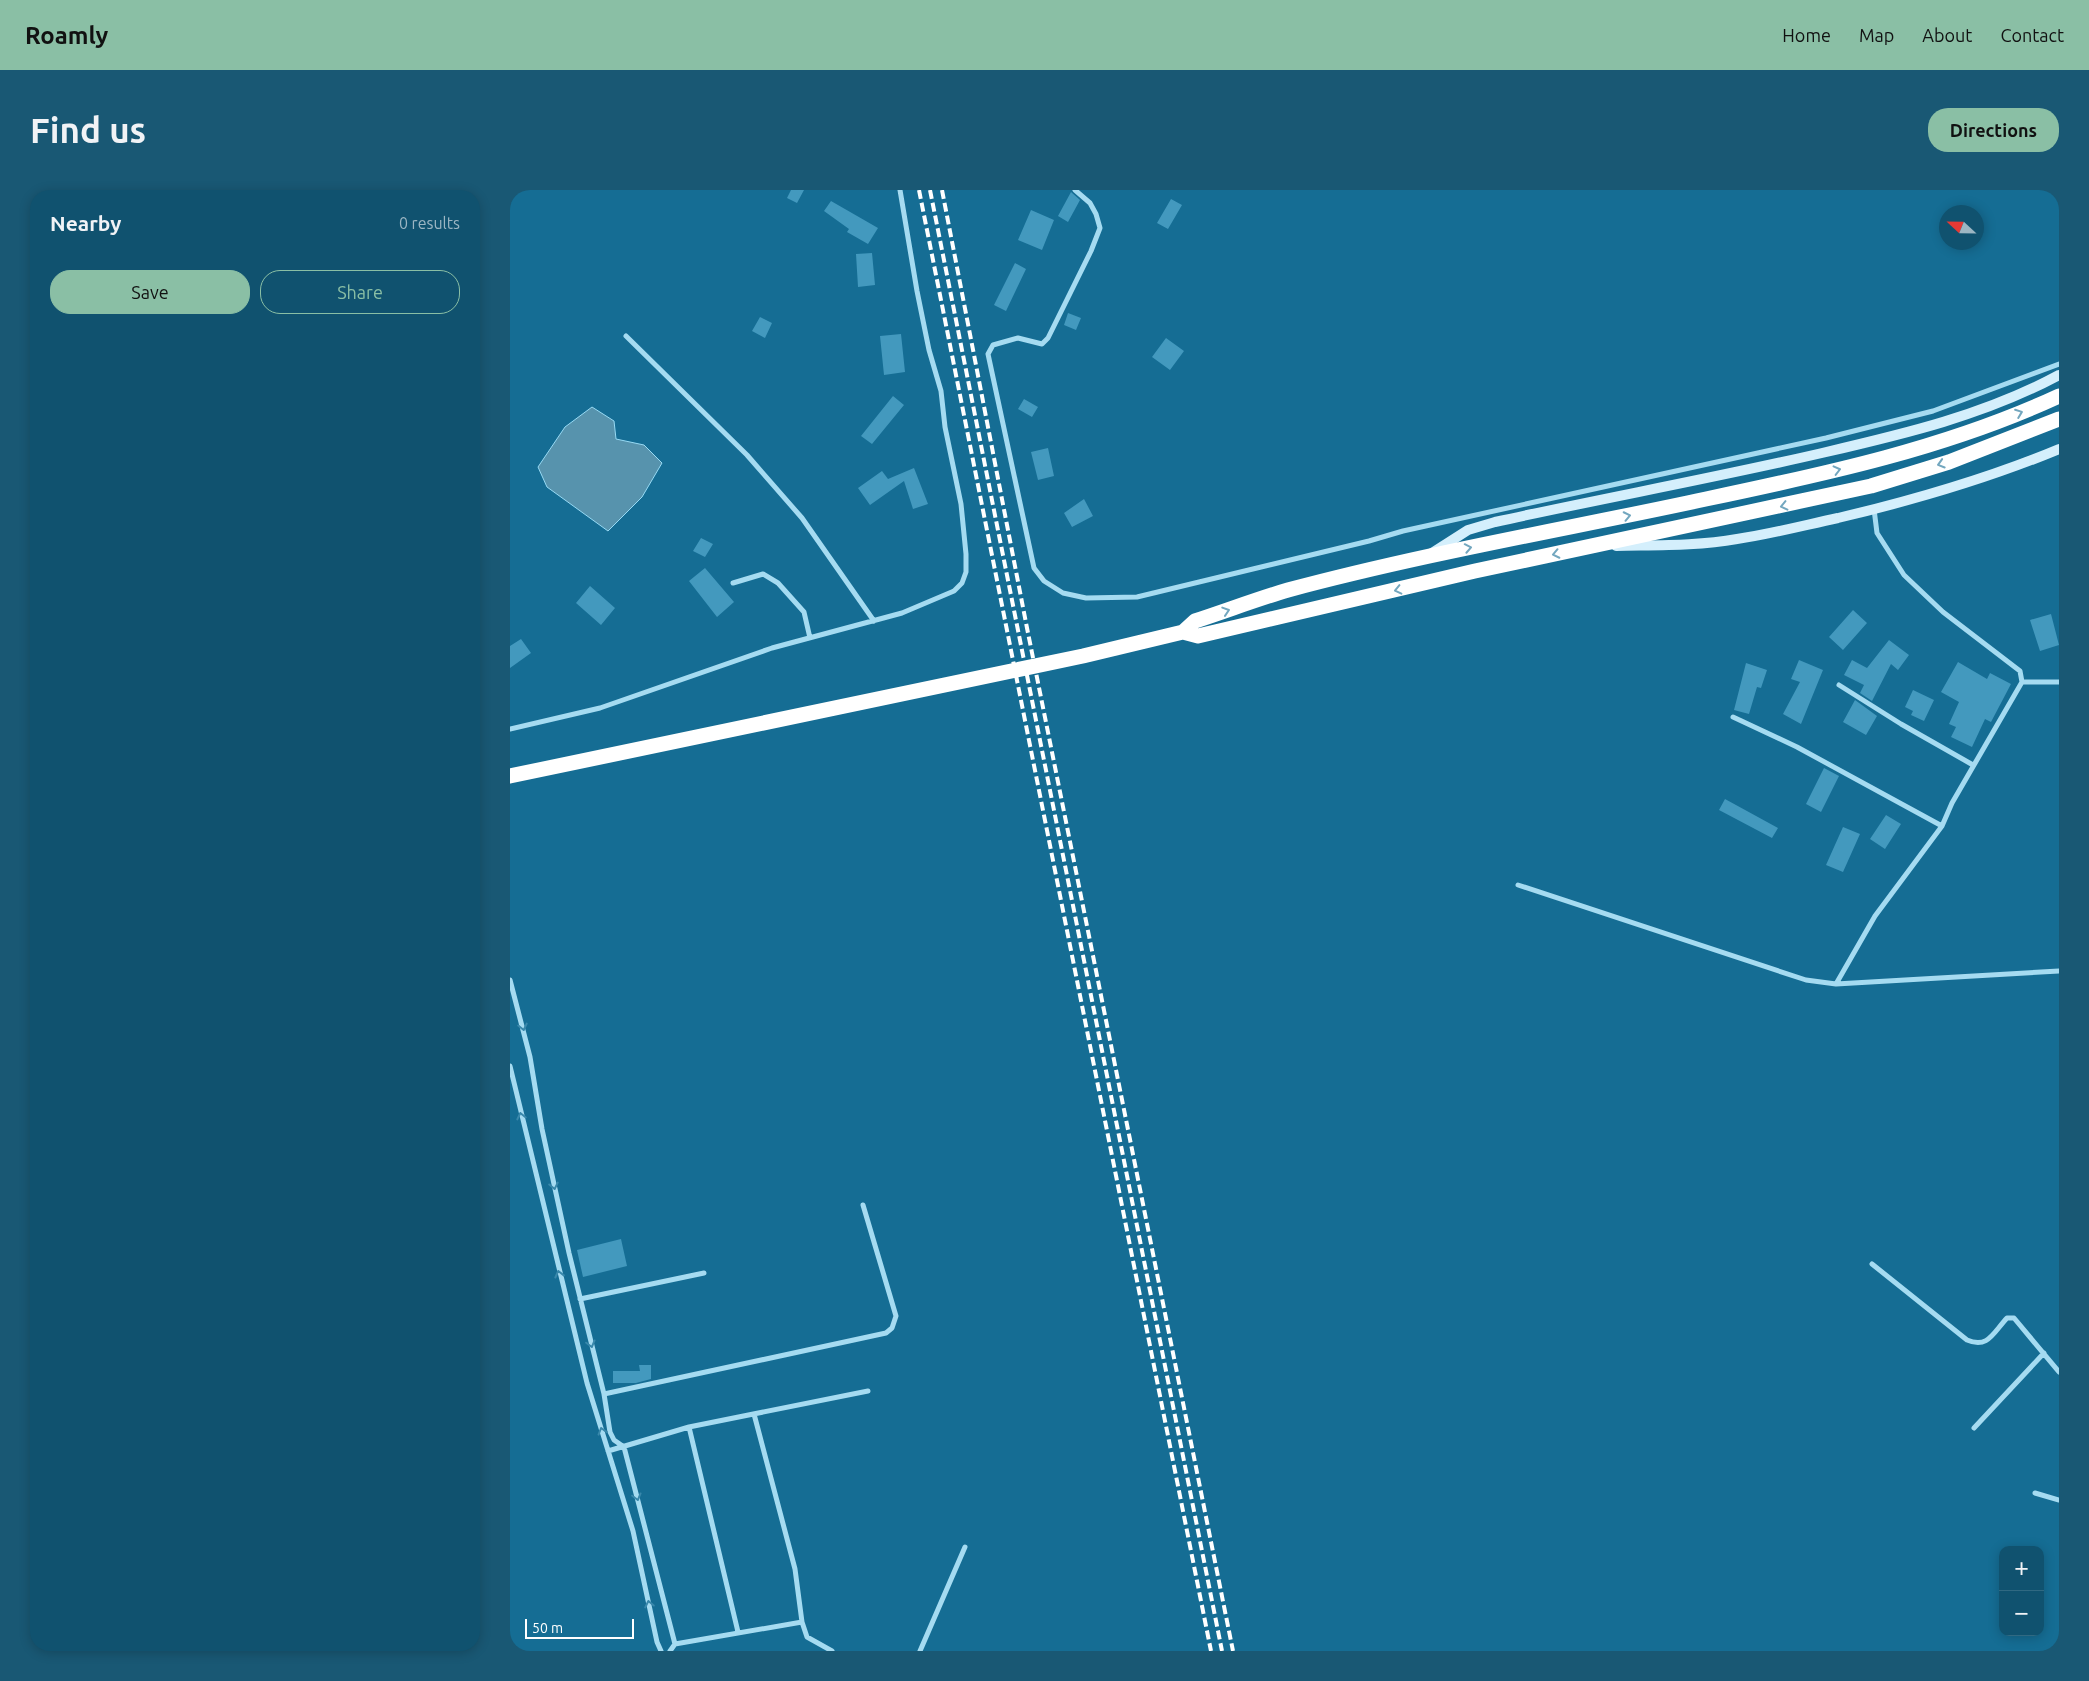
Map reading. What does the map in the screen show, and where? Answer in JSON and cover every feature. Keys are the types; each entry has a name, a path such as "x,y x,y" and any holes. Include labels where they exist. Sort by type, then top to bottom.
{"highway":[{"path":"1183,632 1195,621 1287,590 1425,557 1805,478 1868,463 1978,429 2059,396"},
{"path":"510,776 975,677 1083,656 1183,632 1198,636 1591,546 1871,486 1949,462 2059,419"}],"main road":[{"path":"1425,557 1468,530 1649,489 1774,464 1948,422 2003,402 2059,375"},
{"path":"1591,546 1679,545 1737,539 1936,494 2001,472 2059,449"}],"street":[{"path":"510,729 600,708 772,648 902,613 954,590 962,583 966,572 961,504 945,427 941,391 929,350 917,291 900,190"},
{"path":"1075,190 1090,203 1100,228 1091,251 1048,338 1042,344 1039,344 1018,338 993,345 988,354 1034,568 1044,581 1064,593 1086,598 1137,597 1369,541 1403,531 1826,438 1932,411 2059,364"},
{"path":"626,336 747,455 772,483 802,518 874,621"},
{"path":"1836,984 1875,916 1942,826 1952,803 1973,765 2022,682 2020,671 1944,612 1904,575 1878,533 1874,509"},
{"path":"733,582 763,574 778,583 804,612 810,638"},
{"path":"2022,682 2059,682"},
{"path":"1839,685 1973,765"},
{"path":"1733,717 1797,747 1942,826"},
{"path":"1518,885 1806,980 1836,984 2059,971"},
{"path":"510,980 530,1056 542,1129 580,1299 604,1394 610,1432 614,1440 624,1446 675,1644"},
{"path":"510,1066 587,1383 633,1531 657,1642 661,1651"},
{"path":"604,1394 886,1333 892,1328 896,1316 863,1205"},
{"path":"1872,1264 1967,1340 1978,1345 1984,1343 2010,1317 2018,1320 2059,1372"},
{"path":"580,1299 704,1272"},
{"path":"1974,1428 2044,1354"},
{"path":"608,1451 689,1428 868,1391"},
{"path":"754,1414 795,1569 802,1622 808,1637 832,1651"},
{"path":"689,1428 738,1632"},
{"path":"2035,1492 2059,1500"},
{"path":"920,1651 965,1547"},
{"path":"670,1651 675,1644 802,1622"}],"water":[{"path":"592,407 614,421 616,439 644,445 662,463 642,497 608,531 547,487 538,467 565,427"}],"building":[{"path":"791,190 804,190 797,203 787,198"},
{"path":"1071,192 1080,200 1068,222 1058,216"},
{"path":"1171,199 1182,205 1168,229 1157,223"},
{"path":"831,201 878,228 868,244 847,232 849,229 824,211"},
{"path":"1031,210 1054,220 1042,250 1018,240"},
{"path":"872,253 875,285 858,287 856,254"},
{"path":"1015,263 1026,269 1006,311 994,305"},
{"path":"1068,313 1081,318 1076,330 1064,325"},
{"path":"760,317 772,323 765,338 752,331"},
{"path":"901,334 905,372 884,375 880,336"},
{"path":"1166,338 1184,351 1170,370 1152,357"},
{"path":"893,396 904,405 872,444 861,436"},
{"path":"1024,399 1038,407 1032,417 1018,409"},
{"path":"1048,448 1054,476 1038,480 1031,452"},
{"path":"914,468 928,504 913,509 904,481 870,505 858,488 882,471 888,479"},
{"path":"1084,499 1093,516 1072,527 1064,513"},
{"path":"701,538 713,544 705,557 693,551"},
{"path":"705,568 734,602 717,617 689,581"},
{"path":"590,586 615,608 601,625 576,603"},
{"path":"1853,610 1867,623 1843,650 1829,637"},
{"path":"2051,614 2059,645 2040,651 2030,620"},
{"path":"521,639 531,653 510,668 510,646"},
{"path":"1889,640 1909,655 1898,670 1891,664 1872,701 1860,693 1864,685 1844,675 1852,660 1867,668"},
{"path":"1799,660 1823,670 1801,724 1783,714 1800,682 1791,679"},
{"path":"1958,662 1987,679 1990,673 2011,684 1991,722 1985,719 1972,747 1951,737 1956,727 1949,724 1959,702 1941,692"},
{"path":"1746,663 1767,670 1761,688 1757,687 1749,714 1734,710"},
{"path":"1913,690 1934,700 1924,721 1911,715 1913,711 1905,707"},
{"path":"1855,700 1877,716 1866,735 1843,722"},
{"path":"1824,768 1839,776 1821,812 1806,804"},
{"path":"1725,799 1778,828 1772,838 1719,810"},
{"path":"1886,815 1901,824 1885,849 1870,839"},
{"path":"1843,827 1860,834 1843,872 1826,865"},
{"path":"621,1239 627,1266 583,1277 577,1250"},
{"path":"639,1365 651,1365 651,1379 636,1383 613,1383 613,1371 640,1371"}],"railway":[{"path":"919,190 1211,1651"},
{"path":"930,190 1222,1651"},
{"path":"942,190 1027,628 1233,1651"}]}
